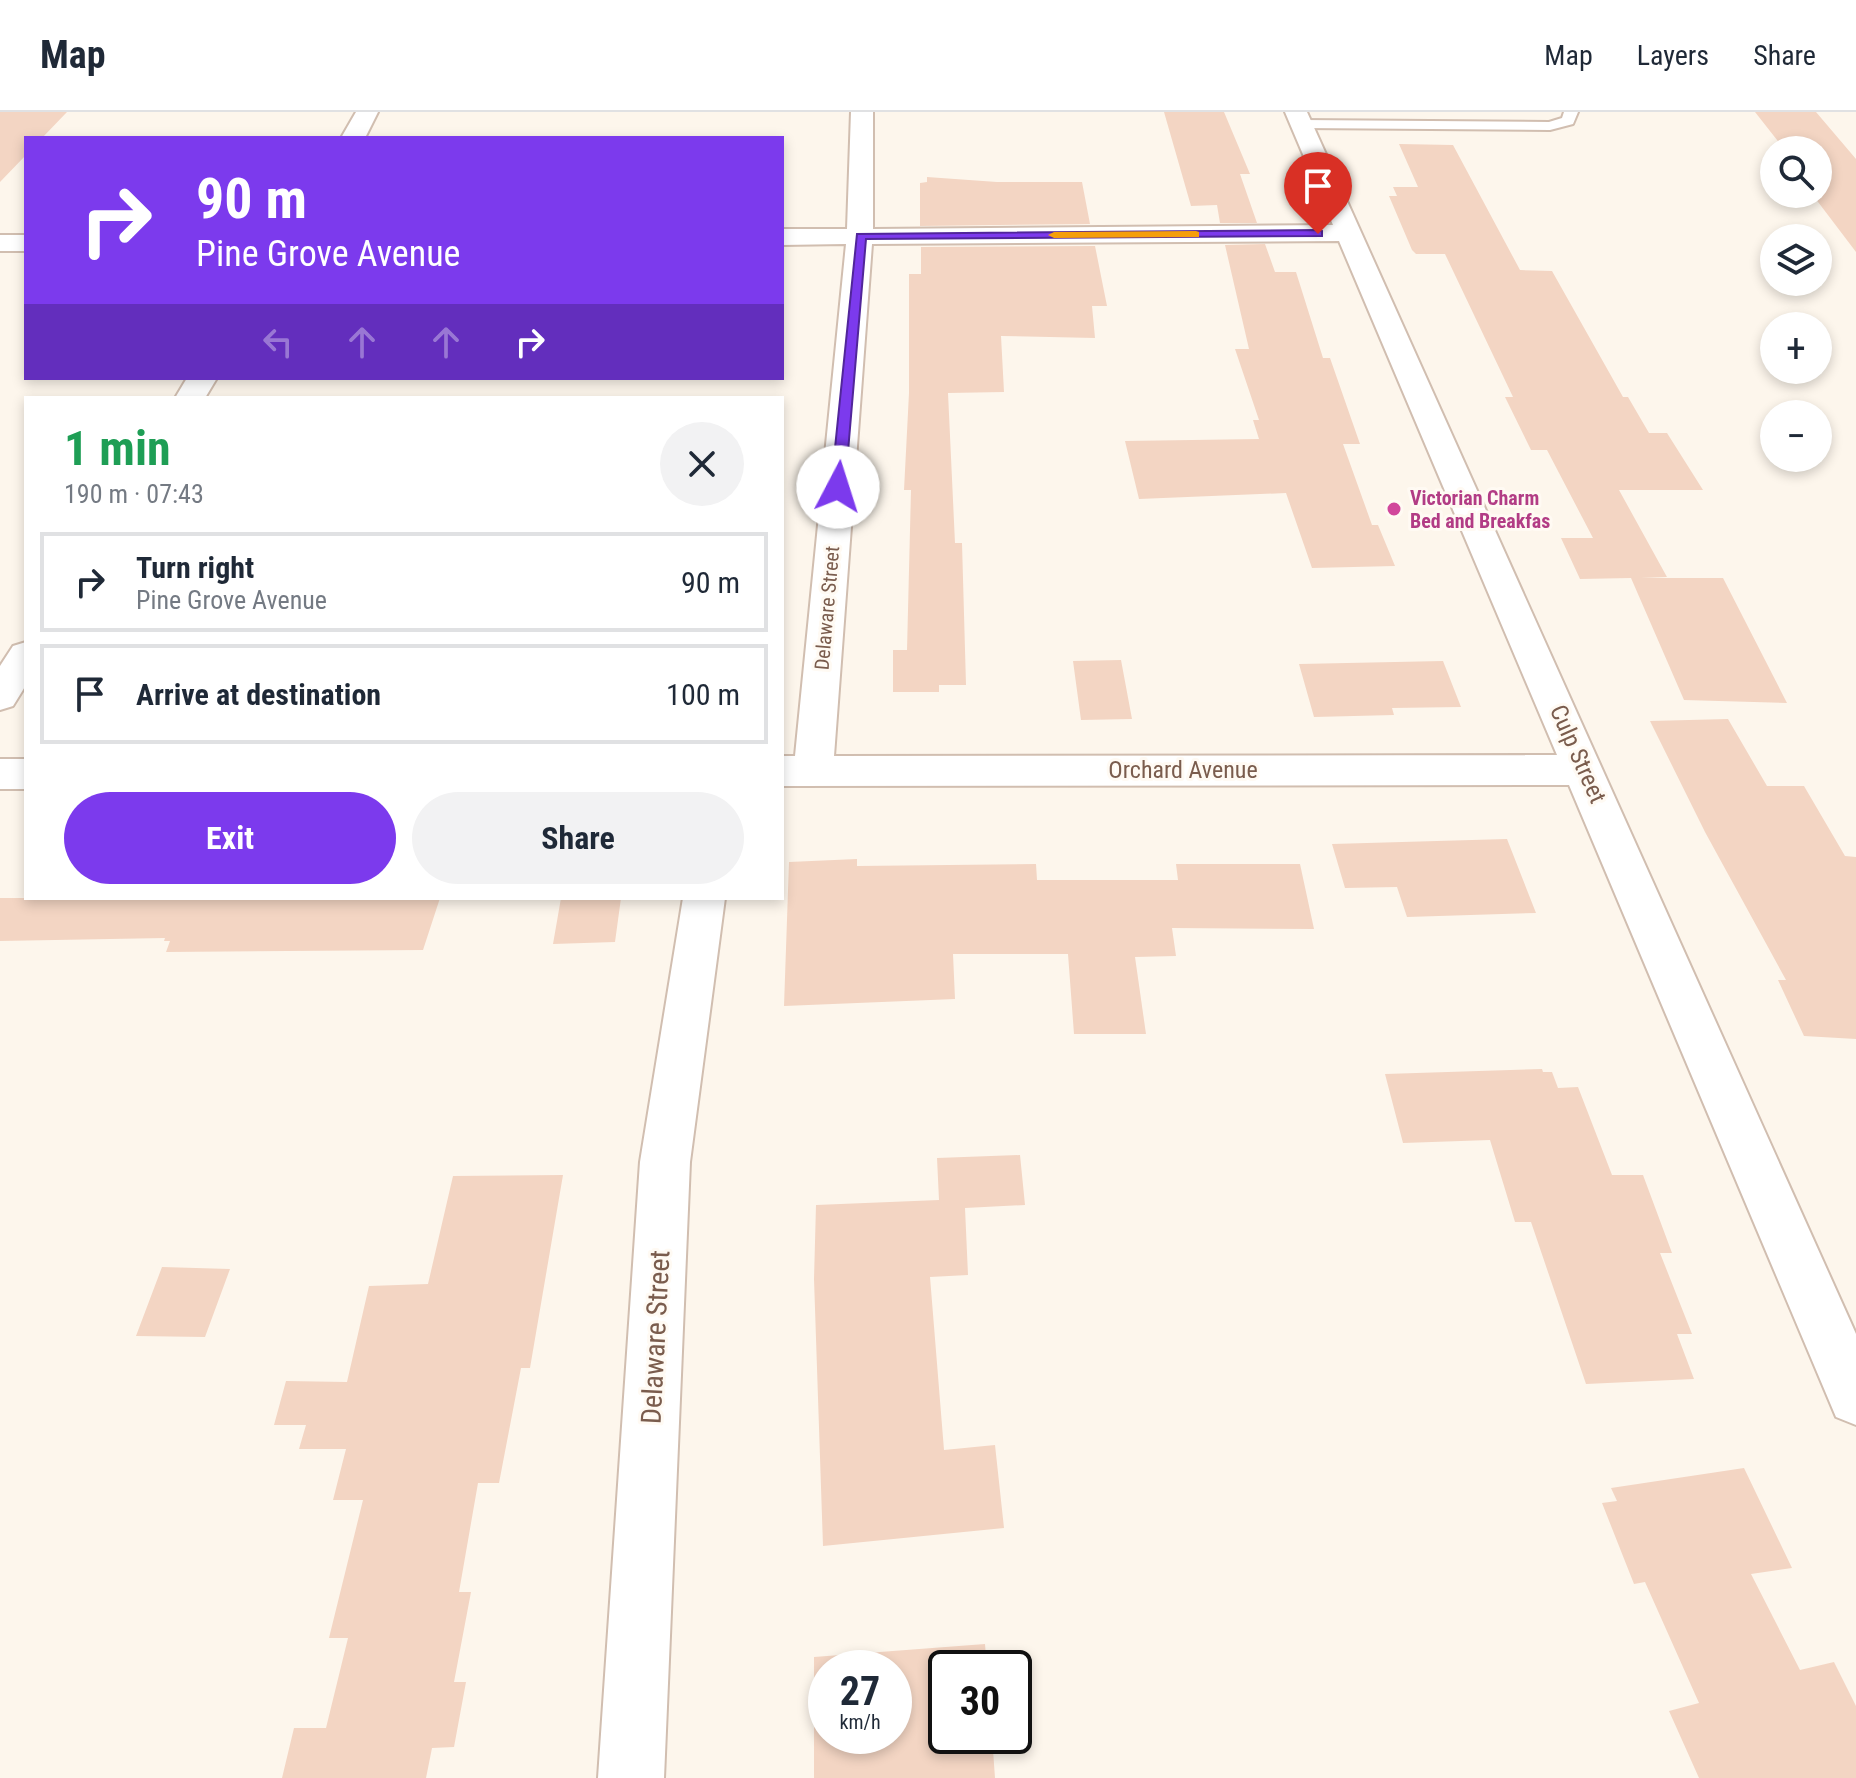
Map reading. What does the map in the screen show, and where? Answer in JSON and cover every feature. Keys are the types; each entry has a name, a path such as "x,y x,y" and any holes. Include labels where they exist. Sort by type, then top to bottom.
{"street":[{"path":"354,136 367,112"},
{"name":"Delaware Street","path":"797,770 860,236 862,112"},
{"name":"Culp Street","path":"1299,118 1856,1397"},
{"path":"784,237 1349,233"},
{"path":"0,243 24,243"},
{"path":"0,696 24,658"},
{"name":"Orchard Avenue","path":"797,770 1585,770"},
{"path":"0,774 24,774"},
{"name":"Delaware Street","path":"631,1778 665,1162 704,900"}],"lane":[{"path":"1299,118 1550,126 1568,121 1571,112"}],"building":[{"path":"0,112 67,112 44,136 24,136 24,157 0,182"},
{"path":"1164,112 1224,112 1250,174 1240,174 1257,223 1220,223 1217,205 1191,206"},
{"path":"1755,112 1816,112 1856,159 1856,252 1823,208 1832,208 1832,136 1774,136"},
{"path":"1399,144 1453,145 1520,270 1552,271 1623,397 1628,397 1649,433 1667,433 1703,490 1619,490 1667,577 1641,578 1723,578 1787,703 1684,700 1631,578 1580,579 1561,538 1593,538 1547,450 1531,450 1505,397 1513,397 1445,254 1416,254 1412,250 1389,196 1397,196 1393,187 1418,187"},
{"path":"927,177 997,182 1082,182 1090,224 920,226 920,183 927,182"},
{"path":"1265,244 1275,272 1296,272 1323,358 1330,358 1360,444 1343,444 1372,525 1378,525 1395,566 1312,568 1286,493 1139,499 1125,441 1259,439 1253,420 1259,420 1235,349 1249,349 1225,245"},
{"path":"1095,246 1107,306 1092,306 1095,338 1001,336 1004,392 948,393 955,543 962,543 966,685 939,685 939,692 893,692 893,650 907,650 911,490 904,490 909,393 909,274 921,274 921,247"},
{"path":"1121,660 1132,719 1081,720 1073,661"},
{"path":"1443,661 1461,707 1392,708 1394,715 1314,717 1299,664"},
{"path":"1728,719 1767,786 1804,786 1845,856 1856,857 1856,1039 1804,1036 1778,980 1786,980 1705,832 1650,721"},
{"path":"1507,839 1536,913 1407,917 1397,887 1345,888 1332,844"},
{"path":"857,859 857,866 1036,864 1037,880 1178,880 1176,864 1300,864 1314,929 1172,928 1176,956 1135,957 1146,1034 1074,1034 1068,954 953,954 955,999 784,1006 789,862"},
{"path":"0,898 439,900 423,950 166,952 170,941 164,941 165,938 0,941"},
{"path":"561,900 621,900 615,942 553,944"},
{"path":"1542,1069 1543,1072 1552,1072 1558,1088 1578,1087 1612,1175 1643,1175 1672,1253 1660,1253 1692,1334 1677,1334 1694,1379 1586,1384 1531,1222 1515,1222 1490,1140 1403,1143 1385,1074"},
{"path":"1020,1155 1025,1205 965,1208 968,1275 930,1277 944,1450 995,1445 1004,1528 823,1546 814,1279 816,1205 939,1200 937,1158"},
{"path":"563,1175 530,1368 521,1368 499,1483 478,1483 459,1592 471,1592 454,1682 466,1682 454,1747 432,1748 426,1778 282,1778 294,1728 326,1728 348,1638 329,1638 363,1500 333,1500 346,1449 299,1449 306,1425 274,1425 286,1381 347,1382 369,1286 428,1284 453,1176"},
{"path":"162,1267 230,1269 205,1337 136,1336"},
{"path":"1744,1468 1792,1568 1751,1574 1800,1670 1834,1662 1856,1706 1856,1778 1699,1778 1669,1711 1699,1703 1645,1582 1634,1584 1602,1503 1617,1501 1611,1488"},
{"path":"985,1644 986,1650 928,1650 928,1754 993,1754 995,1778 814,1778 814,1754 912,1754 912,1650 906,1650"}],"slow traffic":[{"path":"1054,235 1196,234"}],"place":[{"name":"Victorian Charm Bed and Breakfas","path":"1394,509"}],"route":[{"path":"838,487 860,236 1318,234"}]}
